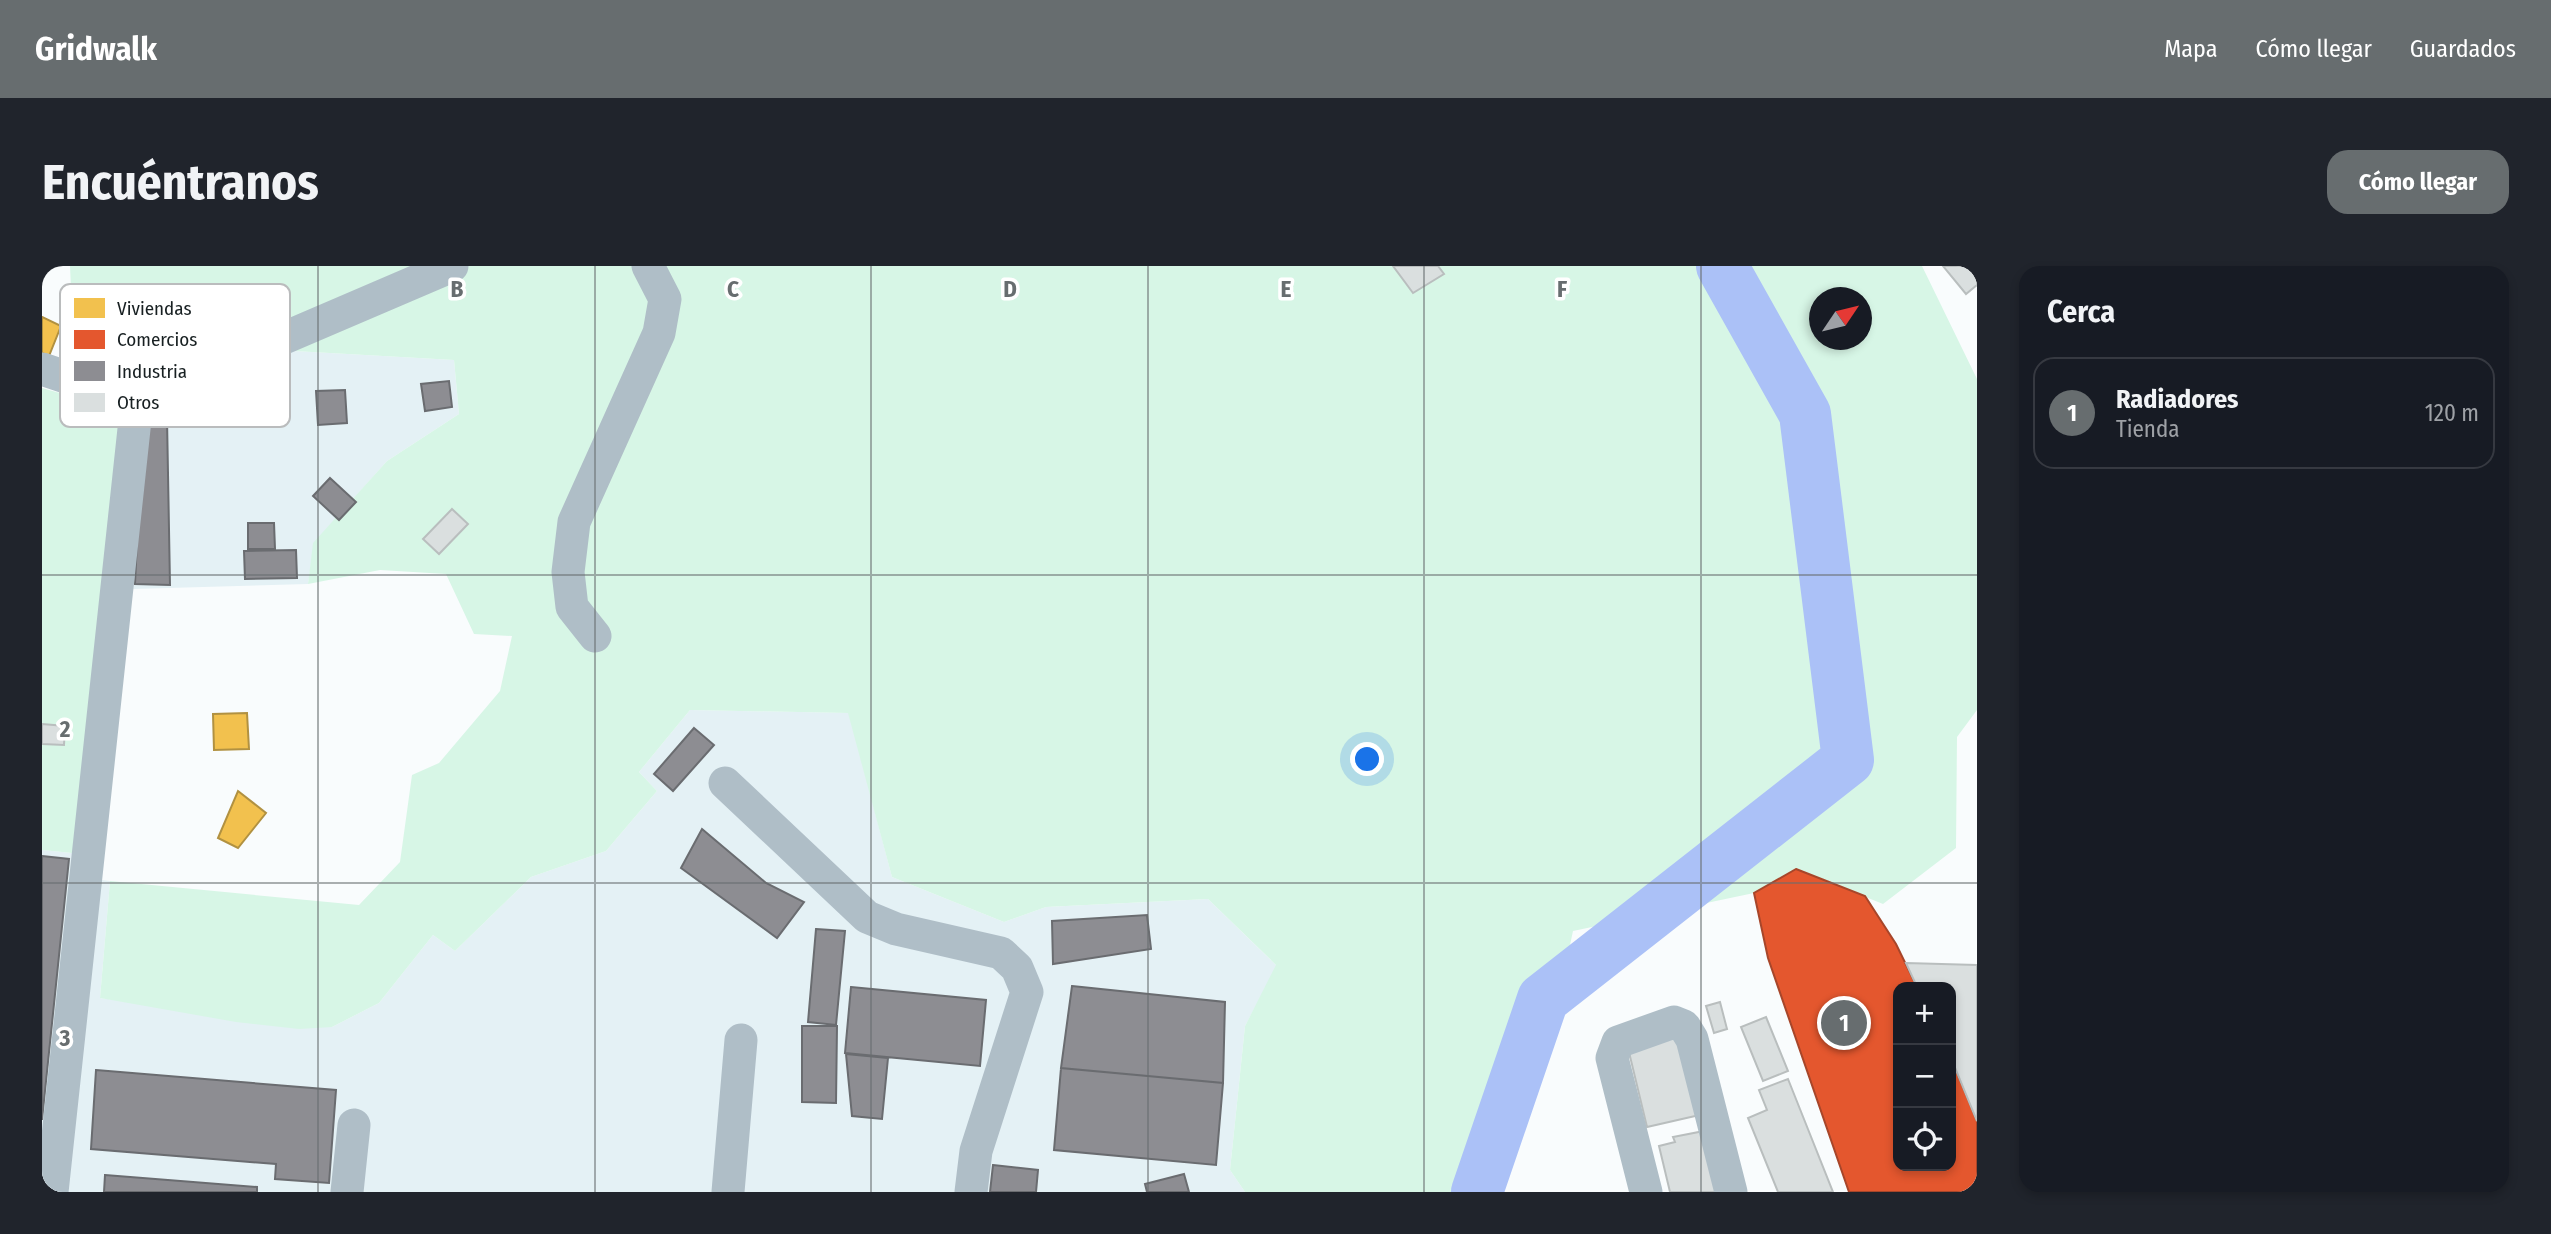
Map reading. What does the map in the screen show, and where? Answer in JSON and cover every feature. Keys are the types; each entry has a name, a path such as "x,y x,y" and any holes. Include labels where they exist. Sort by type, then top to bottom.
{"street":[{"path":"290,335 452,266"},
{"path":"595,636 572,607 568,572 574,522 659,333 665,299 648,266"},
{"path":"42,369 60,375"},
{"path":"52,1192 133,427"},
{"path":"725,783 867,917 896,929 1001,953 1017,968 1027,992 976,1151 971,1192"},
{"path":"1646,1192 1612,1058 1618,1042 1674,1022 1684,1026 1692,1039 1731,1192"},
{"path":"728,1192 741,1040"},
{"path":"347,1192 354,1125"}],"shaded area":[{"path":"290,351 454,360 459,414 387,461 314,543 308,584 133,589 140,427 290,427"},
{"path":"690,710 849,713 892,877 1004,922 1046,907 1208,899 1277,966 1245,1026 1230,1170 1245,1192 42,1192 42,850 92,855 94,879 110,881 100,998 332,1027 379,1003 433,935 455,951 531,877 606,851 657,791 639,772"}],"green space":[{"path":"70,266 1922,266 1977,379 1977,710 1957,737 1956,848 1883,904 1796,869 1754,893 1573,931 1543,1071 1497,1130 1495,1192 1245,1192 1230,1170 1245,1026 1276,965 1208,899 1046,907 1004,922 892,877 848,713 690,710 639,772 657,791 606,851 531,877 455,951 433,935 379,1003 332,1027 299,1029 236,1022 100,998 110,881 359,905 400,862 412,775 439,763 500,691 512,636 474,634 446,574 380,570 308,584 313,543 387,461 459,414 454,360 290,351 290,284 71,284"},
{"path":"42,388 60,393 60,427 140,427 92,855 42,850"}],"building: Viviendas":[{"path":"42,317 60,326 60,328 49,356 42,353"},
{"path":"247,713 249,749 214,750 213,714"},
{"path":"238,791 266,813 238,848 218,838"}],"building: Comercios":[{"path":"1796,869 1865,896 1896,944 1915,982 1893,982 1893,1171 1956,1171 1956,1070 1977,1121 1977,1192 1849,1192 1768,958 1754,893"}],"building: Industria":[{"path":"449,381 452,407 425,411 421,384"},
{"path":"345,390 347,423 318,425 316,391"},
{"path":"150,427 167,427 170,585 135,584 142,431"},
{"path":"330,478 356,502 339,520 313,496"},
{"path":"248,523 274,523 275,549 248,549"},
{"path":"296,550 297,578 245,579 244,551"},
{"path":"694,728 714,745 673,791 654,774"},
{"path":"702,829 766,883 804,902 777,938 681,868"},
{"path":"42,856 69,859 42,1120"},
{"path":"1147,915 1151,949 1053,964 1052,921"},
{"path":"816,929 845,931 836,1025 808,1022"},
{"path":"1072,986 1225,1002 1223,1083 1061,1068"},
{"path":"851,987 986,1000 980,1066 845,1053"},
{"path":"802,1026 837,1026 836,1103 802,1102"},
{"path":"846,1054 888,1058 882,1119 852,1116"},
{"path":"1061,1068 1223,1083 1216,1165 1054,1150"},
{"path":"96,1070 336,1090 329,1183 275,1179 276,1164 91,1149"},
{"path":"993,1165 1038,1170 1036,1192 990,1192"},
{"path":"1184,1174 1189,1192 1147,1192 1145,1184"},
{"path":"105,1175 257,1187 257,1192 104,1192"}],"building: Otros":[{"path":"1393,266 1438,266 1444,274 1413,293"},
{"path":"1943,266 1977,266 1977,285 1966,294"},
{"path":"452,509 468,524 439,554 423,539"},
{"path":"42,724 65,726 64,745 42,744"},
{"path":"1906,963 1977,965 1977,1121 1956,1070 1956,982 1915,982"},
{"path":"1720,1002 1727,1029 1714,1033 1706,1006"},
{"path":"1766,1017 1788,1071 1763,1081 1741,1027"},
{"path":"1686,1035 1704,1114 1647,1127 1628,1048"},
{"path":"1788,1079 1833,1192 1778,1192 1748,1118 1767,1110 1759,1090"},
{"path":"1704,1131 1718,1192 1670,1192 1659,1146 1675,1142 1673,1137"}],"waterway":[{"path":"1477,1192 1543,999 1848,760 1805,414 1722,266"}],"place":[{"name":"Radiadores","path":"1844,1023"}]}
